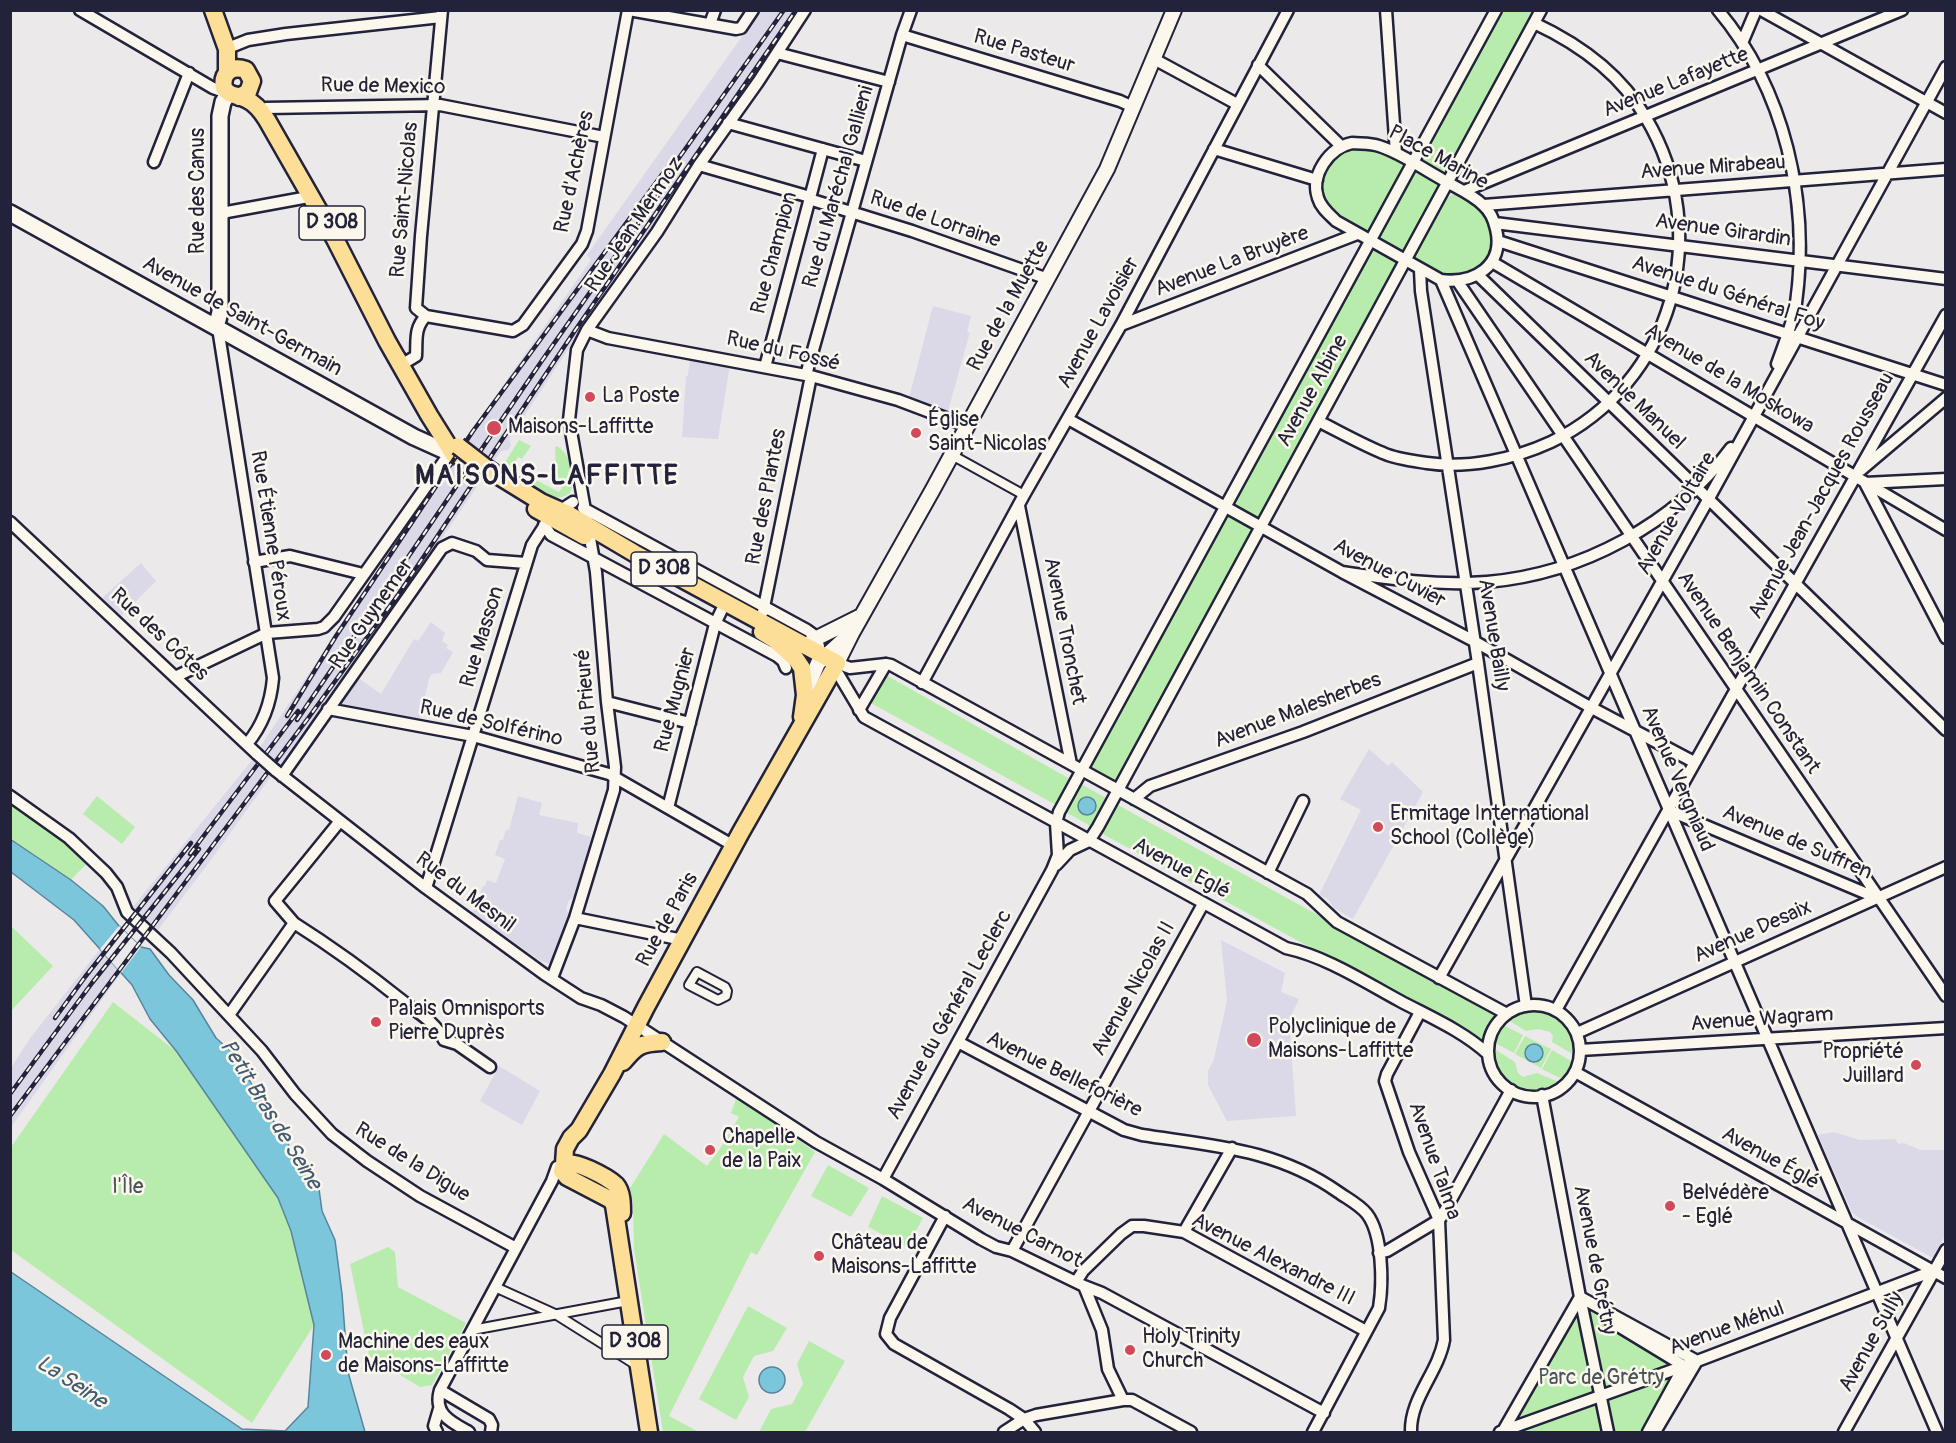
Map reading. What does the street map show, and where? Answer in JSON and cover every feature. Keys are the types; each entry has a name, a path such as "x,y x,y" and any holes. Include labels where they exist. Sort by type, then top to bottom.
{"main road":[{"path":"213,10 227,49 234,84"},
{"name":"D 308","path":"218,10 233,46 234,84 264,114 363,291 389,345 429,415 456,451 488,473 541,502 562,518 720,612 775,640 793,666"},
{"name":"D 308","path":"234,84 266,108 336,230 456,451"},
{"name":"Rue des Canus","path":"215,327 220,312 220,116 223,102 234,84"},
{"name":"Avenue de Saint-Germain","path":"10,213 414,437 456,451"},
{"name":"D 308","path":"720,612 764,624 810,642 828,664"},
{"name":"Rue de Paris","path":"564,1170 565,1149 612,1074 636,1024 797,732 828,664"},
{"name":"Rue de Paris","path":"793,666 803,672 805,695 797,732"},
{"path":"612,1074 634,1048 645,1043 662,1042"},
{"name":"D 308","path":"564,1170 614,1194 628,1301 650,1432"}],"street":[{"path":"80,10 206,82 234,84"},
{"path":"628,10 736,29 741,28 753,10"},
{"name":"Rue d'Achères","path":"426,316 513,331 523,325 582,244 592,211 628,10"},
{"path":"710,24 715,10"},
{"name":"Rue Jean Mermoz","path":"591,534 569,420 577,350 587,330 657,232 699,165 805,10"},
{"name":"Rue du Maréchal Gallieni","path":"808,376 866,161 911,10"},
{"name":"Rue de la Muette","path":"828,664 852,633 1107,169 1174,10"},
{"name":"Avenue Lavoisier","path":"922,683 1021,500 1121,325 1288,10"},
{"path":"1386,10 1396,153"},
{"name":"Avenue Albine","path":"1082,771 1496,10"},
{"name":"Avenue Albine","path":"1118,790 1542,10"},
{"path":"1719,10 1742,43 1757,71 1780,124 1789,154 1795,182 1799,221 1799,261 1793,336"},
{"path":"1742,43 1756,10"},
{"path":"1761,10 1946,113"},
{"name":"Avenue Lafayette","path":"1464,191 1902,10"},
{"path":"233,46 248,40 286,34 441,14"},
{"name":"Rue Saint-Nicolas","path":"426,316 416,308 416,300 441,14"},
{"path":"1318,421 1385,454 1428,463 1488,461 1517,455 1562,436 1588,420 1608,403 1631,378 1648,353 1662,326 1678,271 1679,218 1667,165 1646,117 1626,90 1602,65 1578,47 1534,24"},
{"name":"Rue Pasteur","path":"902,35 1120,101 1133,107"},
{"path":"777,53 889,82"},
{"path":"1154,59 1237,104"},
{"path":"1258,64 1341,146 1330,155 1320,169 1317,180 1318,200 1325,211 1336,221 1441,280 1458,282 1478,275 1492,262"},
{"name":"Avenue Voltaire","path":"1439,978 1708,500 1754,416 1793,336 1836,266 1946,67"},
{"path":"154,162 189,73"},
{"name":"Rue de Mexico","path":"266,108 433,104 604,137"},
{"path":"728,123 866,161"},
{"name":"Place Marine","path":"1341,146 1352,143 1371,144 1396,153 1464,191 1484,205 1495,223 1498,241 1492,262"},
{"name":"Rue Champion","path":"765,367 823,149"},
{"path":"1214,149 1317,180"},
{"name":"Rue de Lorraine","path":"699,165 810,198 1048,279"},
{"name":"Avenue Mirabeau","path":"1484,205 1946,170"},
{"path":"220,216 227,212 303,198 309,194 314,197 329,224 336,230"},
{"name":"Avenue Girardin","path":"1495,223 1680,244 1946,279"},
{"name":"Avenue La Bruyère","path":"1121,325 1357,234"},
{"name":"Avenue du Général Foy","path":"1498,241 1946,385"},
{"name":"Avenue de la Moskowa","path":"1492,262 1946,530"},
{"name":"Avenue Bailly","path":"1420,270 1421,291 1478,663 1526,1006"},
{"name":"Avenue Manuel","path":"1478,275 1946,730"},
{"name":"Avenue Vergniaud","path":"1441,280 1937,1432"},
{"name":"Avenue Benjamin Constant","path":"1458,282 1946,996"},
{"name":"Avenue Jean-Jacques Rousseau","path":"1556,1010 1796,584 1854,475 1946,315"},
{"path":"389,345 394,347 402,361 406,362 416,356 417,327 426,316"},
{"name":"Rue Étienne Péroux","path":"215,327 273,678 272,691 259,727 247,744"},
{"name":"Rue du Fossé","path":"587,330 608,338 808,376 898,400 967,426"},
{"name":"Rue des Plantes","path":"764,624 762,614 808,376"},
{"path":"1854,475 1946,398"},
{"path":"1342,572 1426,582 1465,583 1531,576 1564,566 1631,536 1666,513 1696,488 1726,454 1754,416"},
{"name":"Avenue Cuvier","path":"1068,419 1225,508 1694,762"},
{"path":"175,677 267,633 324,627 444,460 456,451"},
{"path":"950,454 1021,500"},
{"path":"1946,479 1865,483 1946,638"},
{"path":"580,486 551,535 594,558 720,612 783,661 793,666"},
{"name":"Avenue Tronchet","path":"1021,500 1071,764"},
{"path":"562,518 586,509 807,630 810,642"},
{"name":"Rue Masson","path":"426,888 532,545 562,518"},
{"name":"Rue des Côtes","path":"10,522 278,773"},
{"name":"Rue du Prieuré","path":"552,978 575,918 614,790 615,777 591,534"},
{"name":"Rue Guynemer","path":"278,773 328,709 442,548 452,543 476,551 487,560 526,562"},
{"path":"254,562 290,556 363,574"},
{"name":"Rue Mugnier","path":"668,807 720,612"},
{"name":"Rue de la Muette","path":"810,642 848,624 863,613"},
{"path":"775,640 828,664 850,668 886,663"},
{"path":"859,710 886,663"},
{"name":"Avenue Eglé","path":"886,663 1307,894 1337,922 1507,1014"},
{"name":"Avenue Malesherbes","path":"1134,799 1150,786 1303,732 1478,663"},
{"name":"Avenue Eglé","path":"828,664 839,675 864,717 1203,904 1286,948 1316,956 1420,1012 1475,1042 1488,1054"},
{"name":"Rue de Paris","path":"805,695 828,664"},
{"path":"607,702 690,723"},
{"name":"Rue de Solférino","path":"328,709 473,736 609,774 734,846"},
{"name":"Avenue du Général Leclerc","path":"883,1179 1052,870 1058,855 1056,823 1059,812 1082,771"},
{"name":"Rue du Mesnil","path":"278,773 426,888 544,974 581,998 601,1005 636,1024 662,1042"},
{"name":"Avenue du Général Leclerc","path":"1052,870 1070,850 1089,841 1118,790"},
{"name":"Rue de la Digue","path":"10,796 81,848 117,887 127,912 171,953 229,1015 332,1134 366,1161 420,1196 516,1248"},
{"path":"1268,873 1303,801"},
{"name":"Avenue de Suffren","path":"1668,810 1877,898"},
{"path":"340,821 275,901 294,923 328,944 439,1029 444,1040 457,1044 490,1067"},
{"name":"Avenue Desaix","path":"1577,1033 1946,867"},
{"name":"Avenue Nicolas II","path":"1012,1251 1203,904"},
{"path":"575,918 683,940"},
{"path":"229,1015 294,923"},
{"path":"697,972 725,987 726,994 718,1000 689,985 697,972"},
{"path":"1526,1006 1541,1006 1556,1010 1569,1019 1577,1033 1581,1050 1575,1072 1567,1083 1555,1091 1542,1095 1526,1095 1511,1090 1500,1081 1491,1068 1488,1041 1507,1014 1526,1006"},
{"name":"Avenue Talma","path":"1411,1432 1412,1416 1441,1355 1444,1340 1439,1220 1409,1152 1385,1081 1420,1012"},
{"name":"Avenue Wagram","path":"1581,1050 1946,1028"},
{"name":"Avenue Carnot","path":"662,1042 816,1142 883,1179 981,1239 1012,1251 1080,1284 1102,1330 1108,1369 1123,1400"},
{"name":"Avenue Belleforière","path":"957,1042 1124,1130 1260,1154 1294,1167 1327,1184 1360,1206 1374,1228 1379,1253 1382,1292 1379,1308 1313,1432"},
{"name":"Avenue Églé","path":"1575,1072 1946,1278"},
{"path":"1379,1253 1387,1251 1439,1220 1511,1090"},
{"name":"Avenue de Grétry","path":"1542,1095 1608,1432"},
{"path":"1184,1232 1232,1148"},
{"name":"Rue de Paris","path":"437,1432 434,1426 440,1409 440,1390 516,1248 564,1170"},
{"path":"945,1216 890,1318 886,1334 894,1344 998,1401 1024,1419 1035,1432"},
{"name":"Avenue Alexandre III","path":"1080,1284 1083,1271 1132,1226 1184,1232 1366,1331"},
{"name":"Avenue Sully","path":"1844,1432 1946,1250"},
{"name":"Avenue Méhul","path":"1508,1431 1933,1271"},
{"path":"1080,1284 1102,1293 1324,1413"},
{"path":"495,1287 557,1314 639,1368"},
{"path":"472,1330 628,1301"},
{"path":"1581,1301 1697,1361 1655,1432"},
{"path":"1581,1301 1684,1366 1648,1432"},
{"path":"1508,1431 1581,1301"},
{"path":"440,1390 489,1419 492,1425 491,1432"},
{"path":"1004,1432 1024,1419 1048,1413 1132,1400 1191,1432"},
{"path":"440,1409 445,1418 469,1432"}],"shaded area":[{"path":"760,11 800,11 573,342 509,439 511,445 508,450 501,451 398,603 281,766 260,747 446,467 591,260 587,255"},
{"path":"933,306 971,316 967,332 970,332 948,411 909,398"},
{"path":"690,356 730,364 718,439 682,437 686,376 688,376"},
{"path":"141,563 156,581 121,616 102,598"},
{"path":"431,622 445,633 442,641 448,645 446,648 453,652 441,673 432,674 429,678 419,722 343,707 341,701 357,677 381,694 414,639 418,641"},
{"name":"Ermitage International School (Collège)","path":"1369,749 1388,766 1392,762 1423,792 1353,919 1334,908 1328,899 1319,895 1361,810 1340,799"},
{"path":"253,759 272,775 158,930 133,907"},
{"path":"518,796 542,803 539,815 578,823 577,833 591,837 589,845 593,846 577,896 569,900 566,909 570,917 554,962 550,964 541,961 472,913 487,880 496,883 505,859 495,855 500,840 503,840 506,830 509,830"},
{"name":"Polyclinique de Maisons-Laffitte","path":"1221,940 1285,973 1281,992 1299,999 1289,1020 1296,1116 1227,1121 1208,1085 1208,1071 1214,1059 1227,1001"},
{"path":"100,949 121,973 11,1127 11,1068 31,1037"},
{"path":"499,1066 540,1091 522,1125 480,1101"},
{"path":"1834,1132 1860,1140 1895,1139 1898,1144 1904,1143 1920,1150 1944,1150 1945,1142 1945,1236 1933,1258 1852,1212 1818,1135"}],"green space":[{"path":"1500,11 1538,11 1117,783 1087,767"},
{"path":"1354,147 1381,151 1409,164 1368,237 1339,219 1325,202 1320,183 1322,174 1336,154"},
{"path":"1454,194 1465,197 1483,211 1489,220 1493,242 1486,262 1475,272 1468,275 1445,276 1436,273 1415,259 1415,251 1436,210"},
{"path":"519,440 531,446 522,459 518,457 515,462 519,479 502,467"},
{"path":"557,446 569,461 573,480 570,493 560,497 551,496 532,487 536,480 559,492 562,488 556,470 555,447"},
{"path":"884,674 1070,779 1056,805 869,702"},
{"path":"1079,783 1108,799 1092,827 1064,811"},
{"path":"97,796 135,827 122,844 83,814"},
{"path":"10,802 90,860 71,880 11,839"},
{"path":"1116,804 1498,1014 1483,1042 1101,833"},
{"path":"10,925 53,966 11,1011 10,1011"},
{"name":"l'Île","path":"113,1002 177,1052 278,1198 291,1231 314,1325 252,1423 11,1250 11,1147"},
{"path":"1527,1010 1546,1014 1561,1023 1571,1036 1576,1056 1552,1042 1553,1036 1550,1032 1538,1029 1526,1031 1508,1020 1514,1013"},
{"path":"1503,1025 1523,1035 1514,1053 1493,1042"},
{"path":"1525,1036 1551,1049 1541,1068 1515,1054"},
{"path":"1493,1048 1515,1062 1518,1073 1523,1077 1537,1073 1561,1083 1537,1092 1518,1088 1511,1084 1500,1071"},
{"path":"1552,1050 1573,1062 1564,1080 1542,1069"},
{"path":"737,1096 815,1152 757,1255 751,1252 669,1416 699,1432 663,1432 634,1249 633,1203 630,1188 664,1134 707,1166 739,1117 731,1113"},
{"path":"828,1165 869,1188 851,1217 811,1196"},
{"path":"882,1196 923,1218 907,1247 868,1227"},
{"path":"388,1247 395,1252 398,1287 466,1323 432,1385 420,1387 369,1356 350,1264"},
{"name":"Parc de Grétry","path":"1582,1305 1684,1366 1648,1432 1520,1432 1512,1428"},
{"path":"748,1306 787,1328 773,1351 754,1356 743,1377 749,1397 736,1420 699,1399"},
{"path":"809,1341 845,1361 805,1432 759,1432 771,1409 792,1404 803,1384 797,1364"}],"water":[{"path":"1087,797 1093,800 1096,806 1093,812 1087,815 1081,812 1078,806 1081,800"},
{"name":"La Seine","path":"10,839 71,880 103,906 119,926 141,947 150,949 169,975 193,1000 216,1038 235,1055 271,1118 285,1136 291,1151 301,1160 319,1189 322,1211 335,1240 348,1372 365,1432 11,1432 11,1272 242,1429 285,1431 308,1407 314,1325 291,1231 278,1198 177,1052 150,1019 132,985 74,920 11,872"},
{"path":"1534,1044 1540,1047 1543,1053 1540,1059 1534,1062 1528,1059 1525,1053 1528,1047"},
{"path":"772,1367 781,1371 785,1380 781,1389 772,1393 763,1389 759,1380 763,1371"}],"pier":[{"path":"119,926 141,947 121,973 100,949"}],"railway":[{"path":"664,179 784,10"},
{"path":"10,1116 398,595 574,332 796,10"},
{"path":"287,716 336,636 473,431 666,169"},
{"path":"297,720 541,362 673,174"},
{"path":"190,854 298,711"},
{"path":"55,1018 191,843"},
{"path":"10,1094 92,983 199,849"}],"place":[{"name":"La Poste","path":"590,397"},
{"name":"Maisons-Laffitte","path":"494,428"},
{"name":"Église Saint-Nicolas","path":"916,433"},
{"name":"Ermitage International School (Collège)","path":"1378,827"},
{"name":"Palais Omnisports Pierre Duprès","path":"376,1022"},
{"name":"Polyclinique de Maisons-Laffitte","path":"1254,1040"},
{"name":"Propriété Juillard","path":"1916,1065"},
{"name":"Chapelle de la Paix","path":"710,1150"},
{"name":"Belvédère - Eglé","path":"1670,1206"},
{"name":"Château de Maisons-Laffitte","path":"819,1256"},
{"name":"Holy Trinity Church","path":"1130,1350"},
{"name":"Machine des eaux de Maisons-Laffitte","path":"326,1355"}],"district":[{"name":"MAISONS-LAFFITTE","path":"547,477"}],"water label":[{"name":"Petit Bras de Seine","path":"270,1115"}]}
